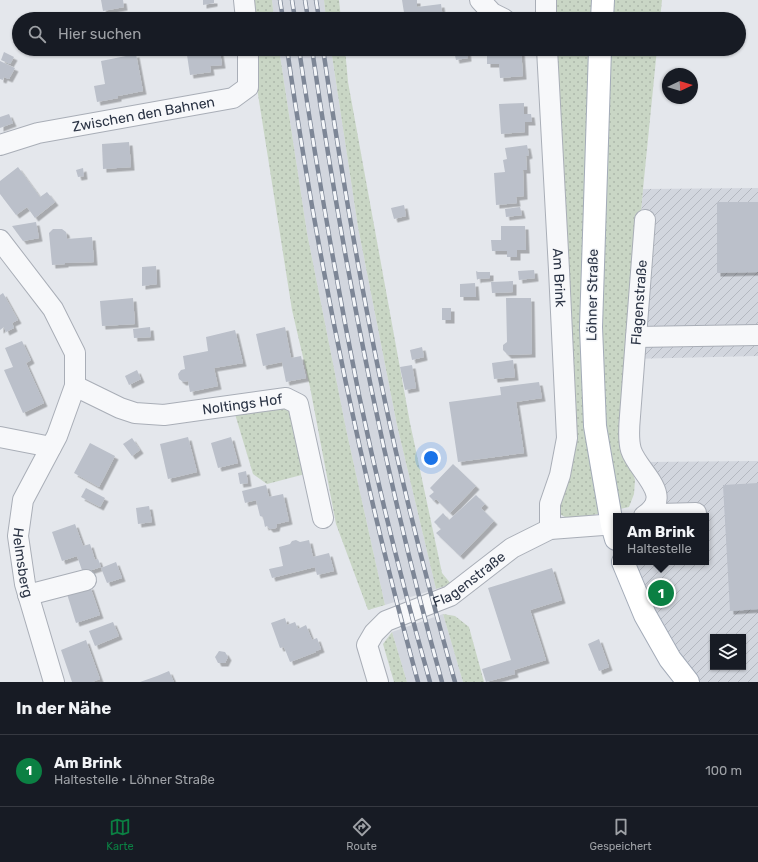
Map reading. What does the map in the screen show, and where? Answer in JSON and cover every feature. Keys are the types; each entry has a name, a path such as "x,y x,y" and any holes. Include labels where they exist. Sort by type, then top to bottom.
{"main road":[{"path":"602,12 603,0"},
{"name":"Löhner Straße","path":"600,56 591,327 595,426 613,519"},
{"path":"624,565 645,615 670,659 688,682"}],"street":[{"path":"244,0 245,12"},
{"path":"480,0 491,12"},
{"path":"546,0 546,12"},
{"name":"Zwischen den Bahnen","path":"0,146 38,133 233,98 248,87 248,56"},
{"name":"Am Brink","path":"547,56 567,438 560,475 550,504 550,529"},
{"name":"Flagenstraße","path":"645,220 629,435 631,451 656,490 656,499 648,512"},
{"name":"Helmsberg","path":"0,240 53,309 75,353 75,386 57,436 22,500 18,536 25,584 54,682"},
{"path":"636,337 758,336"},
{"name":"Noltings Hof","path":"75,386 120,408 142,414 164,415 286,398 298,404 323,518"},
{"path":"0,437 51,447"},
{"name":"Flagenstraße","path":"378,682 367,645 374,633 386,621 450,596 512,548 550,529 613,529"},
{"path":"28,595 86,580"}],"shaded area":[{"path":"272,0 324,0 325,12 273,12"},
{"path":"280,56 332,56 358,227 397,425 436,589 385,605 346,429 307,233"},
{"path":"758,188 758,356 629,359 643,189"},
{"path":"758,461 758,682 692,682 629,565 709,565 709,513 654,513 646,462"},
{"path":"443,614 463,682 407,682 392,632"}],"green space":[{"path":"251,0 272,0 273,12 252,12"},
{"path":"324,0 339,0 340,12 325,12"},
{"path":"551,0 662,0 661,12 552,12"},
{"path":"255,56 280,56 307,233 346,429 385,605 368,610 336,524 310,387 292,310 257,88"},
{"path":"332,56 346,56 348,82 410,423 442,573 451,584 436,589 397,425 358,227"},
{"path":"553,56 656,56 643,189 624,416 627,454 635,480 634,494 629,507 570,520 558,513 561,491 575,450"},
{"path":"284,406 295,414 309,473 267,484 253,474 235,414"},
{"path":"443,614 455,616 469,627 484,682 463,682"},
{"path":"392,632 407,682 394,682 383,644"}],"building":[{"path":"101,0 123,0 124,7 103,11"},
{"path":"203,0 214,0 214,3 203,5"},
{"path":"402,0 417,0 417,7 441,4 442,12 404,12"},
{"path":"4,52 14,57 10,64 1,60"},
{"path":"126,56 136,56 143,91 97,102 94,86 105,84 101,61"},
{"path":"187,56 221,56 222,65 210,66 211,72 190,75"},
{"path":"455,56 468,56 468,58 456,60"},
{"path":"487,56 522,56 523,76 500,78 499,64 487,64"},
{"path":"0,61 15,68 9,79 4,77 3,80 0,79"},
{"path":"524,103 524,114 531,114 532,122 525,122 525,132 501,134 499,104"},
{"path":"9,114 13,123 0,128 0,117"},
{"path":"129,142 131,167 103,169 102,144"},
{"path":"527,145 529,155 526,156 527,170 523,170 524,196 516,197 517,203 496,205 494,173 505,172 503,160 507,159 505,148"},
{"path":"18,167 40,197 47,192 55,202 35,218 27,207 16,215 0,194 0,181"},
{"path":"83,168 84,176 78,177 76,170"},
{"path":"717,202 758,202 758,272 717,273"},
{"path":"404,205 406,216 394,219 391,208"},
{"path":"520,207 522,215 506,217 505,209"},
{"path":"36,222 39,238 23,241 12,226"},
{"path":"501,226 525,226 526,250 517,250 517,257 507,257 507,251 492,251 491,240 501,240"},
{"path":"53,229 62,229 66,232 67,239 92,237 94,262 52,265 49,233"},
{"path":"156,266 157,284 142,286 142,267"},
{"path":"534,270 535,278 519,280 518,271"},
{"path":"476,271 490,272 490,278 477,280"},
{"path":"513,281 513,292 492,293 491,282"},
{"path":"475,283 476,297 460,297 460,284"},
{"path":"3,293 18,320 12,323 14,328 6,332 4,327 0,330 0,295"},
{"path":"133,298 135,324 102,326 100,301"},
{"path":"506,298 531,298 532,354 508,355 503,350 503,345 507,342"},
{"path":"442,308 451,308 451,320 442,320"},
{"path":"150,327 151,337 134,338 133,329"},
{"path":"285,327 291,358 301,356 306,378 286,382 282,362 263,366 256,334"},
{"path":"235,330 243,363 214,368 218,386 190,392 188,381 183,382 179,379 178,374 181,370 185,369 183,356 208,351 206,337"},
{"path":"22,341 31,360 26,363 44,403 23,413 4,370 13,367 5,348"},
{"path":"422,347 424,357 412,360 410,350"},
{"path":"513,360 515,377 494,379 492,363"},
{"path":"412,365 416,388 405,390 400,367"},
{"path":"137,370 141,379 129,385 125,376"},
{"path":"539,382 542,398 516,402 524,453 458,462 449,402 501,395 500,387"},
{"path":"188,437 197,472 168,479 160,444"},
{"path":"231,437 238,463 218,468 211,443"},
{"path":"132,438 140,450 132,456 123,444"},
{"path":"90,443 115,456 99,487 74,473"},
{"path":"453,464 476,486 450,513 436,499 434,501 429,496 434,492 430,488"},
{"path":"246,471 248,483 240,484 238,473"},
{"path":"758,483 758,609 730,611 723,485"},
{"path":"266,485 269,497 283,494 289,521 277,524 276,528 270,529 267,526 265,527 263,517 260,516 256,500 245,503 242,491"},
{"path":"86,488 105,498 100,507 81,497"},
{"path":"476,495 485,504 481,508 494,521 460,556 436,533 441,529 434,522 443,513 449,520"},
{"path":"149,506 152,522 138,524 136,508"},
{"path":"75,524 83,546 90,544 95,560 98,559 101,567 83,573 77,556 62,561 52,532"},
{"path":"296,540 300,542 309,540 313,557 329,553 334,571 317,575 315,567 272,578 269,569 283,566 279,547 290,544 292,541"},
{"path":"116,562 122,578 107,583 101,568"},
{"path":"552,568 562,600 530,610 546,660 514,670 515,674 486,682 482,669 511,660 488,588"},
{"path":"90,586 100,615 76,623 67,594"},
{"path":"285,618 287,625 295,622 298,629 306,625 312,640 317,638 321,649 290,662 284,647 280,648 271,623"},
{"path":"113,622 119,636 95,646 89,631"},
{"path":"599,639 609,667 599,671 588,644"},
{"path":"86,640 100,679 92,682 72,682 61,650"},
{"path":"219,651 225,652 228,657 225,663 218,663 215,657"},
{"path":"169,671 174,682 140,682 157,676"}],"railway":[{"path":"280,0 282,12"},
{"path":"292,0 294,12"},
{"path":"305,0 307,12"},
{"path":"316,0 318,12"},
{"path":"288,56 313,209 343,368 378,525 418,682"},
{"path":"300,56 312,136 342,309 359,395 392,539 430,682"},
{"path":"313,56 337,209 367,367 402,525 442,682"},
{"path":"324,56 350,221 383,392 416,537 455,682"}],"place":[{"name":"Am Brink","path":"661,593"}]}
